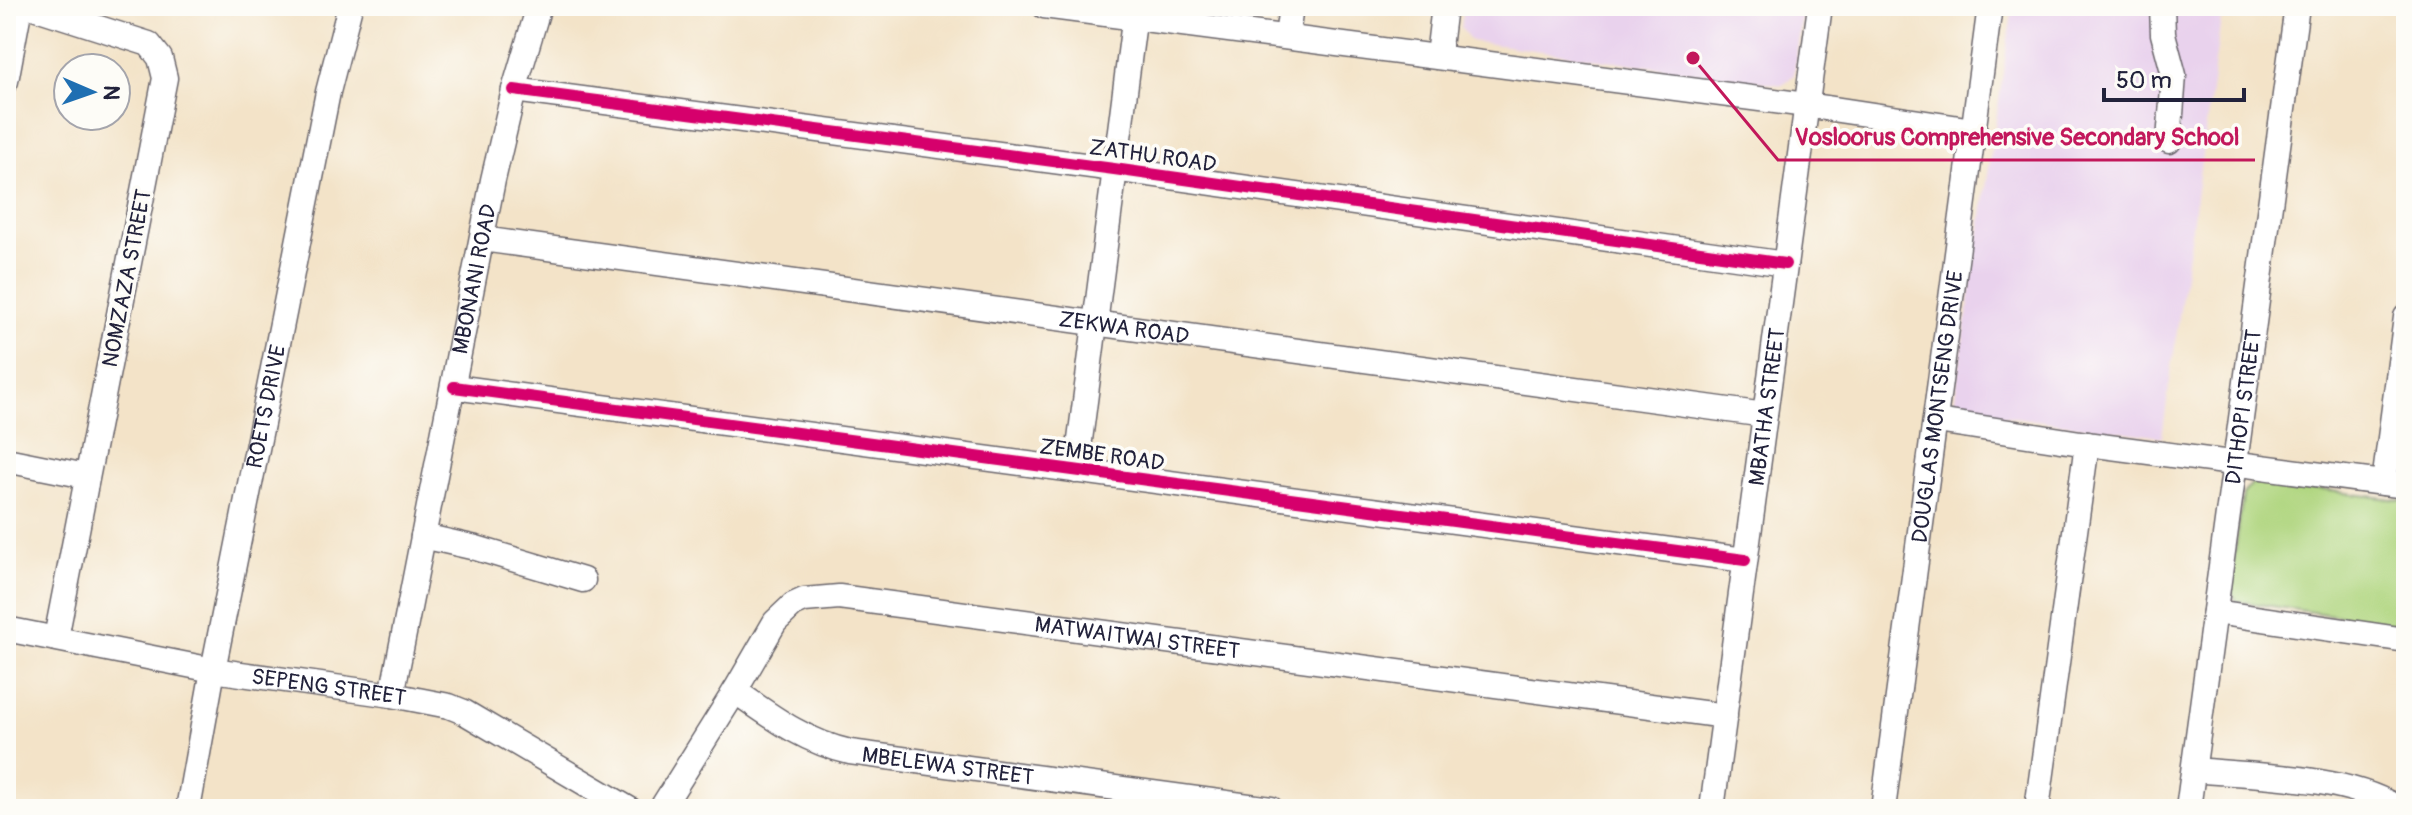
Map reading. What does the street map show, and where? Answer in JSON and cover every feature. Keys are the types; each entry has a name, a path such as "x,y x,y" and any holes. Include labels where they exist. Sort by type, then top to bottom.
{"street":[{"path":"6,81 20,6"},
{"name":"NOMZAZA STREET","path":"30,6 138,39 156,51 164,67 164,86 56,638"},
{"name":"ROETS DRIVE","path":"188,809 330,81 350,6"},
{"name":"MBONANI ROAD","path":"392,695 482,239 514,90 539,6"},
{"path":"1044,6 1135,12 1287,37 1973,130"},
{"path":"1287,37 1291,6"},
{"path":"1438,56 1444,6"},
{"name":"MBATHA STREET","path":"1712,809 1820,6"},
{"name":"DOUGLAS MONTSENG DRIVE","path":"1883,809 1990,6"},
{"path":"2162,6 2163,34 2174,75 2169,141"},
{"name":"DITHOPI STREET","path":"2188,809 2297,6"},
{"path":"1076,471 1135,12"},
{"name":"ZATHU ROAD","path":"514,90 1114,169 1785,264"},
{"name":"ZEKWA ROAD","path":"482,239 1765,415"},
{"path":"1937,421 2395,485 2405,327"},
{"name":"ZEMBE ROAD","path":"454,387 1745,560"},
{"path":"2037,809 2087,444"},
{"path":"6,460 86,476"},
{"path":"423,536 476,548 583,580"},
{"name":"MATWAITWAI STREET","path":"661,809 775,622 784,612 804,600 839,597 1725,716"},
{"path":"2215,612 2406,640"},
{"name":"SEPENG STREET","path":"6,629 213,670 392,695 458,709 629,809"},
{"name":"MBELEWA STREET","path":"735,691 796,734 827,747 1271,809"},
{"path":"2194,770 2329,784 2368,793 2394,806"}],"shaded area":[{"path":"1464,6 1803,6 1794,75 1782,85 1471,41 1461,28"},
{"path":"2013,6 2223,6 2162,437 1953,409"}],"green space":[{"path":"2254,481 2406,501 2406,626 2237,601 2230,589 2243,494"}],"cycle path":[{"path":"514,90 1114,169 1785,264"},
{"path":"454,387 1745,560"}],"place":[{"name":"Vosloorus Comprehensive Secondary School","path":"1693,58"}]}
